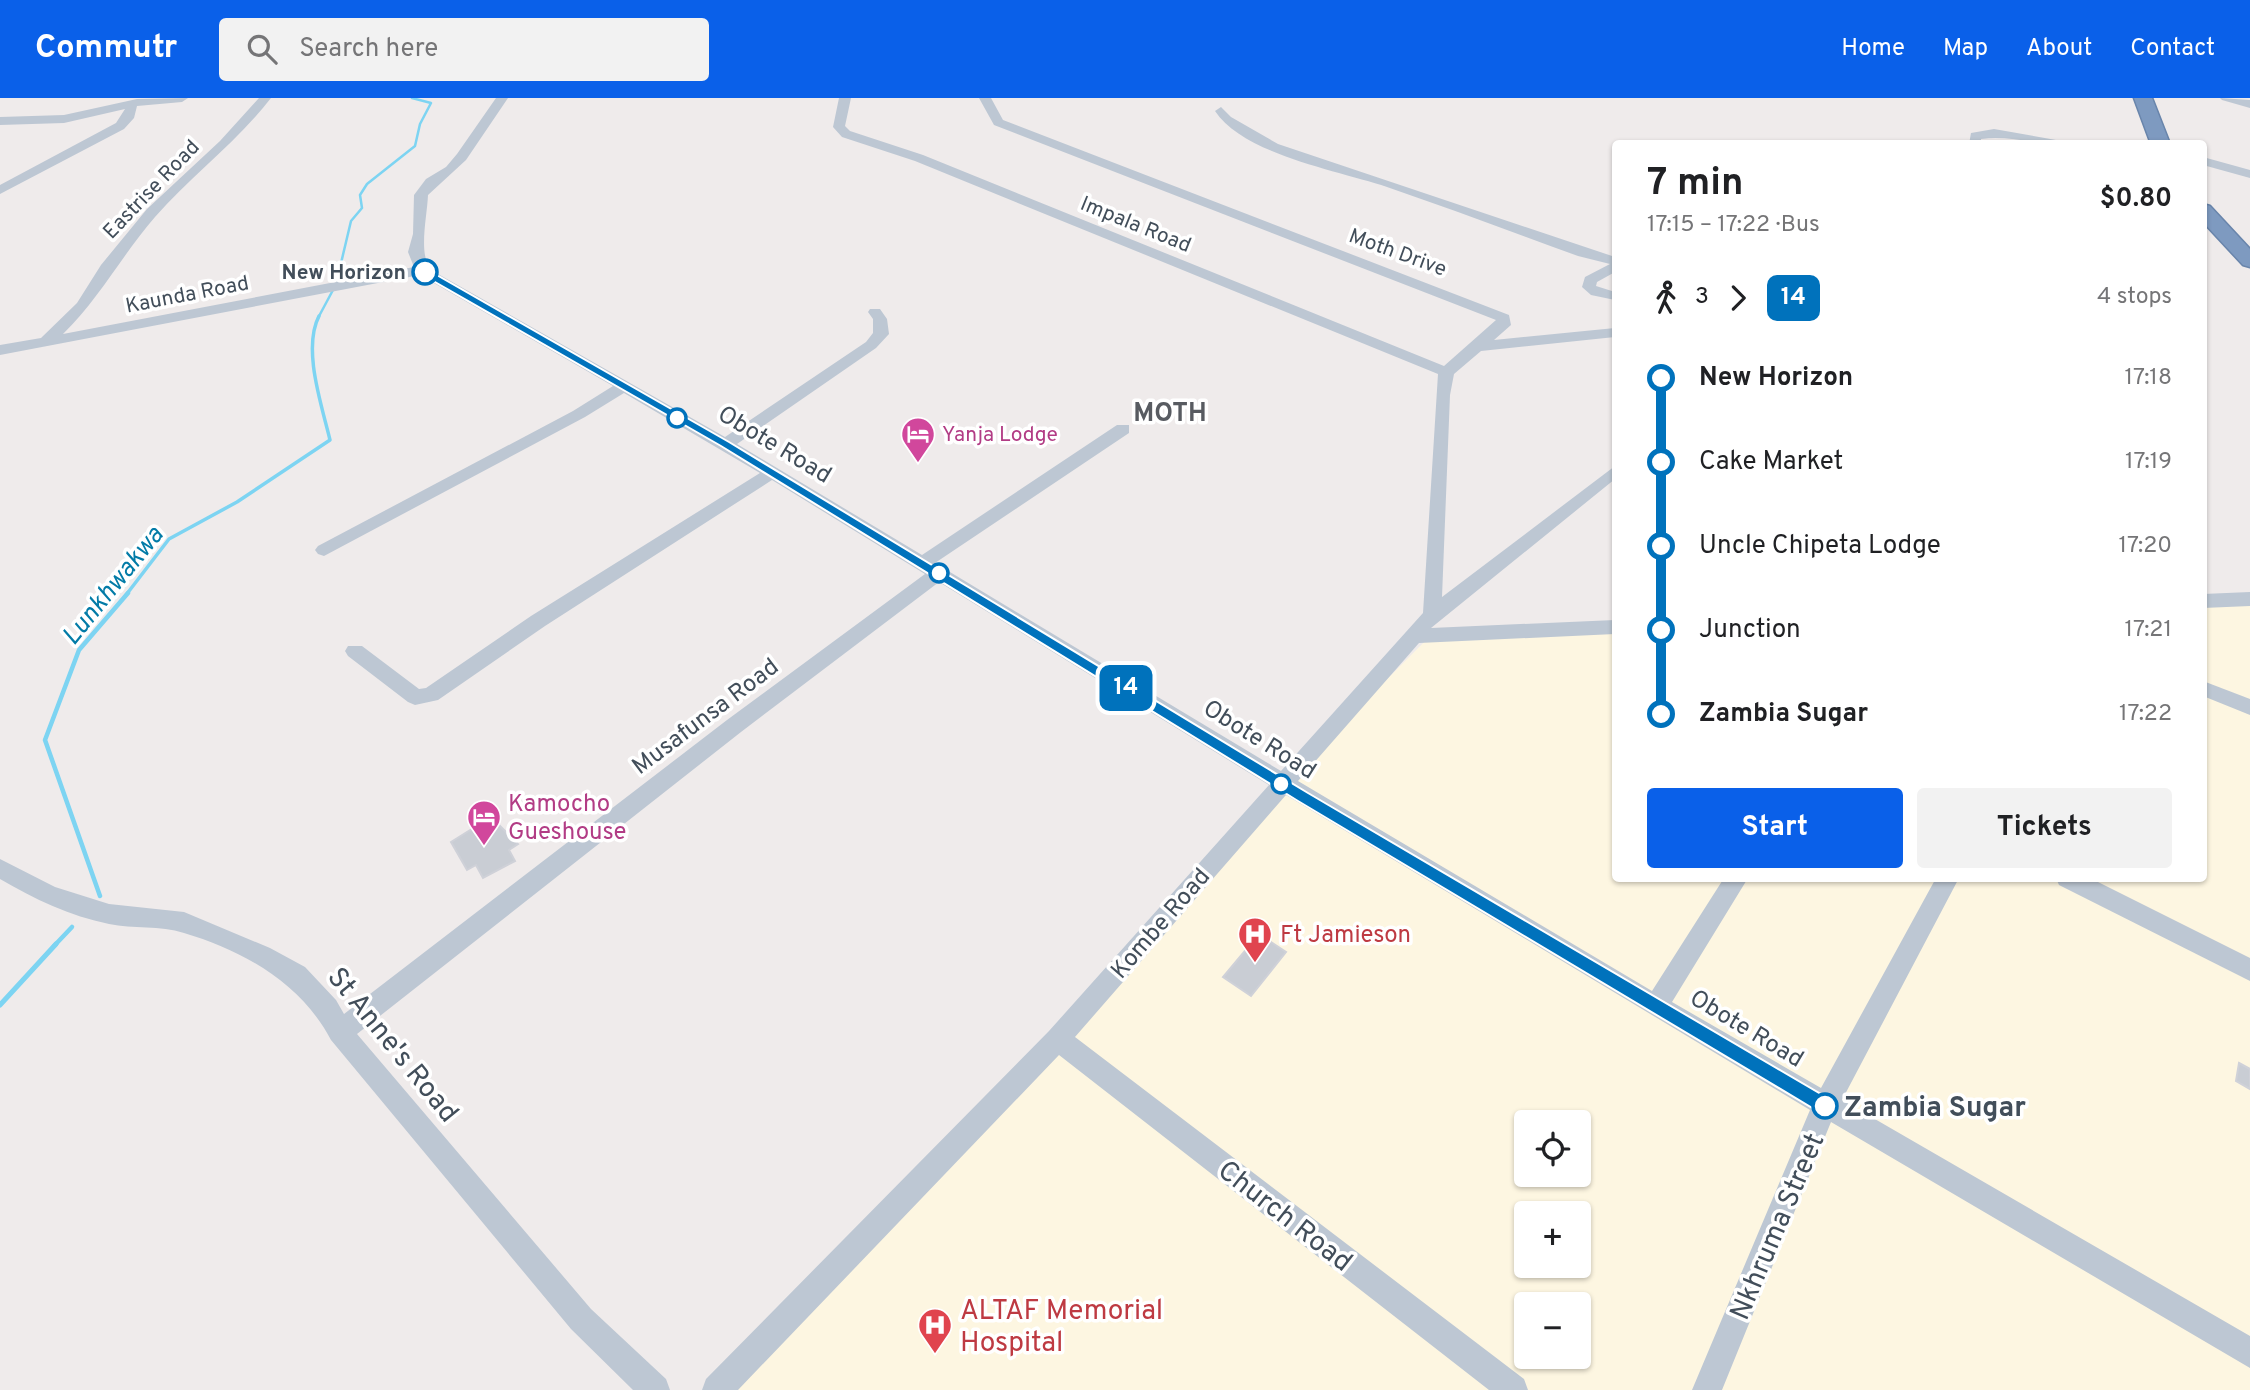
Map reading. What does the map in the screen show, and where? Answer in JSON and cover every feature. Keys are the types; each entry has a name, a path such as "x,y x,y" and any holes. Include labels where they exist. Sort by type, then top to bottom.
{"highway":[{"path":"2143,98 2159,140"},
{"path":"2207,214 2250,261"}],"street":[{"path":"0,121 64,119 136,102 182,98"},
{"name":"Eastrise Road","path":"44,342 83,306 106,268 152,212 232,136 265,98"},
{"path":"423,270 417,262 415,252 421,234 421,195 431,182 457,164 502,98"},
{"name":"Impala Road","path":"845,98 839,127 846,134 919,158 1446,372"},
{"name":"Moth Drive","path":"985,98 998,121 1504,318 1503,326 1472,348 1446,372"},
{"path":"2226,98 2250,104"},
{"path":"0,190 120,126 128,118 136,102"},
{"path":"1221,111 1227,120 1274,147 1349,174 1388,183 1570,249 1612,260"},
{"path":"1975,140 1975,136 1994,133 2033,140"},
{"path":"2207,162 2250,174"},
{"path":"1612,269 1590,280 1589,287 1596,292 1612,295"},
{"name":"Kaunda Road","path":"0,350 423,270"},
{"name":"Obote Road","path":"423,270 514,326 725,444 1281,784 1825,1106 2250,1353"},
{"path":"725,444 872,345 881,334 880,319 875,312"},
{"path":"1472,348 1612,332"},
{"path":"1432,615 1442,395 1446,372"},
{"path":"324,550 556,426 624,386"},
{"name":"Musafunsa Road","path":"340,1032 734,726 931,568 1123,429"},
{"path":"355,651 415,697 431,695 538,621 772,473"},
{"name":"Kombe Road","path":"717,1390 1058,1039 1432,615 1612,473"},
{"path":"2207,601 2250,599"},
{"path":"1416,636 1612,627"},
{"path":"2207,690 2250,707"},
{"name":"St Anne's Road","path":"0,868 48,895 109,914 184,922 262,955 296,975 327,1007 340,1032 581,1319 656,1390"},
{"path":"1657,1005 1734,882"},
{"name":"Nkhruma Street","path":"1707,1390 1825,1106 1946,882"},
{"path":"2075,882 2250,970"},
{"name":"Church Road","path":"1058,1039 1513,1390"}],"shaded area":[{"path":"2250,596 2250,1390 715,1390 1269,798 1435,631 1612,623 1612,882 2207,882 2207,598"}],"building":[{"name":"Kamocho Gueshouse","path":"491,817 518,844 509,850 515,861 483,878 476,865 467,870 451,842"},
{"name":"Ft Jamieson","path":"1259,934 1286,952 1251,996 1223,977"},
{"path":"2239,1063 2250,1069 2250,1089 2236,1081"}],"waterway":[{"name":"Lunkhwakwa","path":"337,280 351,221 362,208 360,195 367,184 415,146 420,124 431,103 412,98"},
{"name":"Lunkhwakwa","path":"319,316 333,290"},
{"name":"Lunkhwakwa","path":"126,595 169,539 237,502 330,440 313,361 314,329 319,316"},
{"name":"Lunkhwakwa","path":"100,896 45,740 79,650 128,593"},
{"name":"Lunkhwakwa","path":"54,946 72,927"},
{"name":"Lunkhwakwa","path":"0,1005 56,944"}],"bus line":[{"name":"14","path":"425,272 514,326 725,444 1480,904 1657,1005 1825,1106"}],"place":[{"name":"New Horizon","path":"425,272"},
{"name":"Yanja Lodge","path":"918,464"},
{"name":"Kamocho Gueshouse","path":"484,847"},
{"name":"Ft Jamieson","path":"1255,964"},
{"name":"Zambia Sugar","path":"1825,1106"},
{"name":"ALTAF Memorial Hospital","path":"935,1355"}],"district":[{"name":"MOTH","path":"1170,412"}]}
